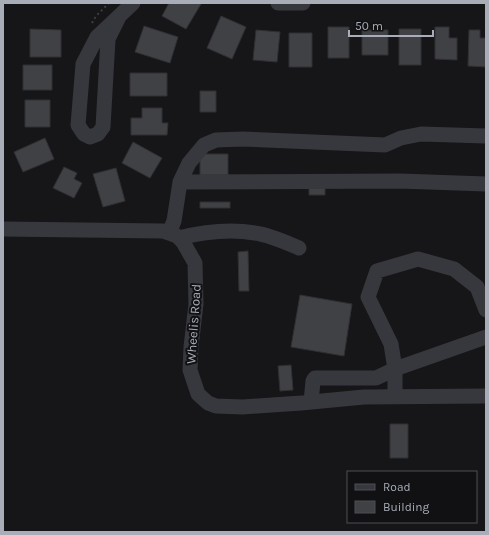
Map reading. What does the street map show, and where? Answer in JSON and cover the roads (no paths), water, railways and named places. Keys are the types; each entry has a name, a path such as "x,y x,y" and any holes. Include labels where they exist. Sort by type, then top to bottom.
{"street":[{"path":"120,15 108,39 103,127 98,134 90,137 81,131 78,125 83,64 97,37 120,15 133,3"},
{"path":"278,3 303,3"},
{"path":"174,235 174,222 180,182 189,163 204,145 216,140 243,139 385,145 401,138 421,134 486,136"},
{"path":"180,182 400,181 486,184"},
{"path":"3,229 163,231 174,235 237,232 256,233 274,238 299,248"},
{"name":"Wheelis Road","path":"174,235 183,242 195,263 196,304 190,370 198,394 208,403 216,406 235,408 364,397 486,396"},
{"path":"395,397 395,369 391,344 368,296 377,271 418,259 454,269 477,287 486,310"},
{"path":"311,402 313,381 315,378 376,378 395,369 486,336"}]}
